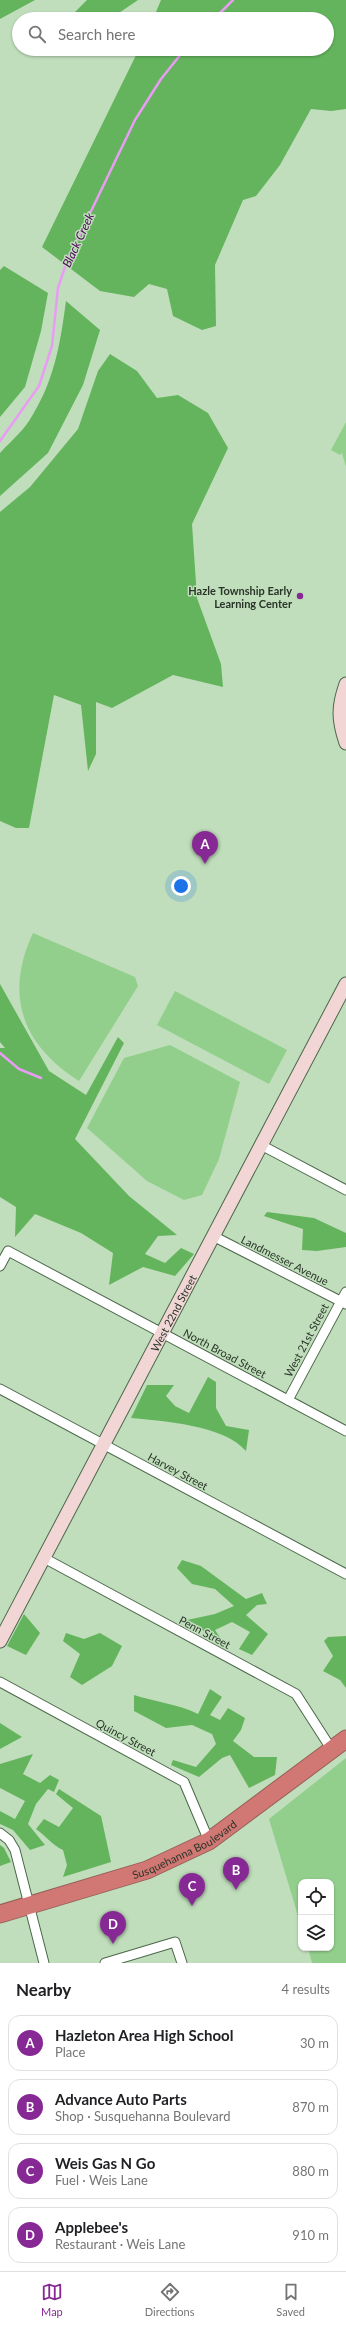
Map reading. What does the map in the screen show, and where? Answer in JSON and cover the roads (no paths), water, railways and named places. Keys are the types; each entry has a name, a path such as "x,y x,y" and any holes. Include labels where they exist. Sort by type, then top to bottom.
{"highway":[{"name":"Susquehanna Boulevard","path":"0,1914 148,1870 209,1841 346,1739"}],"street":[{"path":"346,684 339,706 340,726 346,743"},
{"name":"West 22nd Street","path":"0,1641 161,1332 346,984"},
{"path":"261,1145 346,1190"},
{"name":"Landmesser Avenue","path":"213,1236 343,1303"},
{"name":"North Broad Street","path":"0,1266 8,1251 346,1431"},
{"name":"West 21st Street","path":"288,1400 343,1303 346,1292"},
{"name":"Harvey Street","path":"0,1389 102,1445 346,1574"},
{"name":"Penn Street","path":"44,1558 296,1694 332,1750"},
{"name":"Quincy Street","path":"0,1682 184,1782 209,1841"},
{"path":"0,1833 9,1840 15,1850 44,1963"},
{"path":"105,1963 175,1942 182,1963"}],"waterway":[{"name":"Black Creek","path":"221,12 233,0"},
{"name":"Black Creek","path":"0,441 39,386 52,346 58,288 67,261 135,120 161,79 179,56"},
{"path":"0,1053 19,1069 41,1078"}],"place":[{"name":"Hazle Township Early Learning Center","path":"300,596"},
{"name":"Hazleton Area High School","path":"205,864"},
{"name":"Advance Auto Parts","path":"236,1890"},
{"name":"Weis Gas N Go","path":"192,1906"},
{"name":"Applebee's","path":"113,1944"}]}
